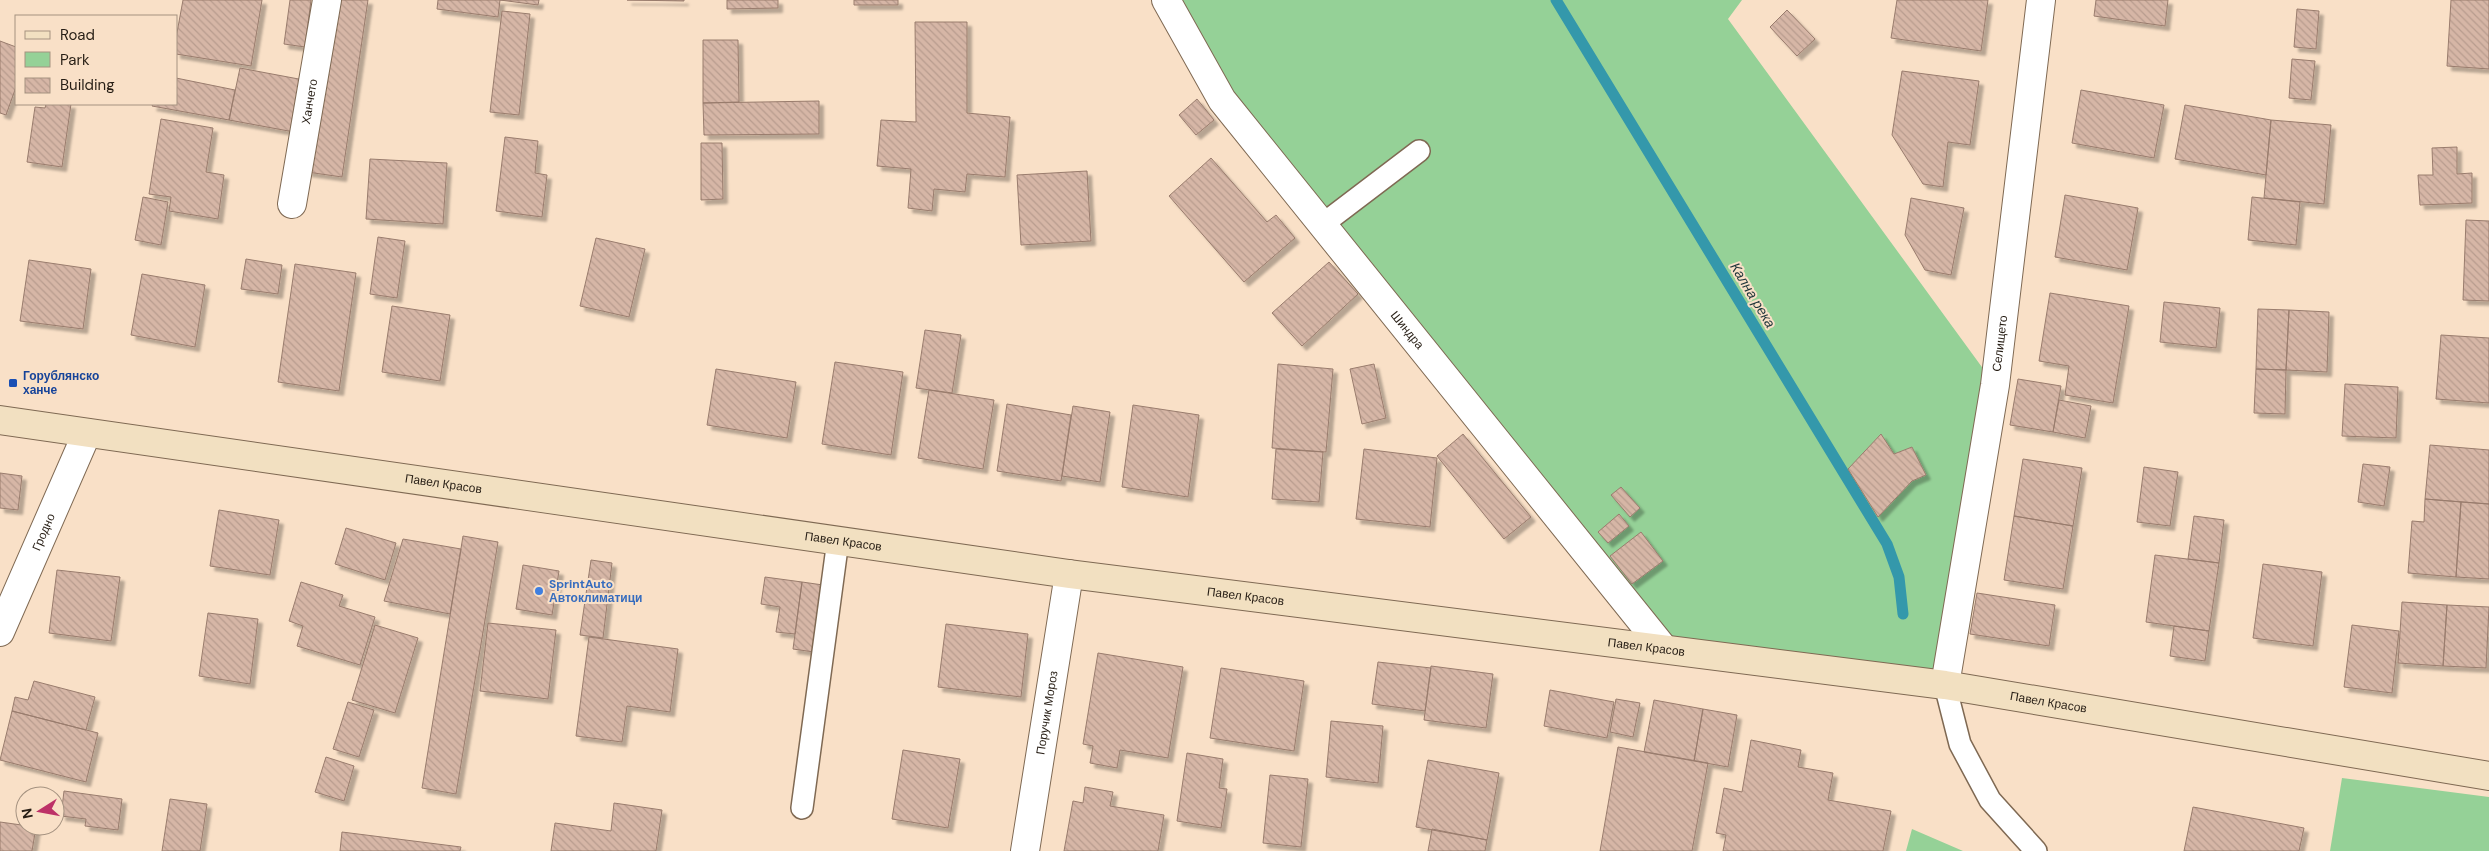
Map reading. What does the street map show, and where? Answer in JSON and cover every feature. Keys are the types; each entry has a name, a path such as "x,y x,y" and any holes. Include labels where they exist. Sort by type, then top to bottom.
{"street":[{"name":"Ханчето","path":"292,204 327,0"},
{"name":"Шиндра","path":"1166,0 1222,100 1664,649"},
{"name":"Селището","path":"1945,685 1995,385 2041,0"},
{"name":"Павел Красов","path":"0,420 1070,574 1945,685 2489,776"},
{"name":"Гродно","path":"0,632 87,432"},
{"name":"Поручик Мороз","path":"1025,851 1070,574"}],"lane":[{"path":"1323,224 1419,151"},
{"path":"802,808 838,540"},
{"path":"1945,685 1960,744 1990,800 2036,851"}],"green space":[{"path":"1166,0 1742,0 1728,19 1995,385 1945,685 1664,649 1222,100"},
{"path":"2342,778 2489,797 2489,851 2330,851"},
{"path":"1912,829 1963,851 1906,851"}],"building":[{"path":"183,0 262,0 251,66 178,54 178,27"},
{"path":"290,0 311,0 305,47 284,44"},
{"path":"333,0 368,0 342,177 307,172"},
{"path":"438,0 500,0 498,17 437,9"},
{"path":"500,0 539,0 538,5"},
{"path":"627,0 684,0 684,1"},
{"path":"727,0 778,0 778,8 727,9"},
{"path":"854,0 898,0 898,5 854,5"},
{"path":"1897,0 1988,0 1981,51 1891,38"},
{"path":"2096,0 2168,0 2165,26 2094,16"},
{"path":"2451,0 2489,0 2489,69 2447,66"},
{"path":"2297,9 2319,11 2316,49 2294,47"},
{"path":"1787,10 1815,39 1797,56 1770,27"},
{"path":"502,11 530,14 519,115 490,112"},
{"path":"915,22 967,22 967,113 1010,117 1005,177 967,174 965,192 934,189 932,211 908,208 911,169 877,166 881,120 916,122"},
{"path":"703,40 738,40 739,102 703,103"},
{"path":"0,41 15,47 15,90 6,115 0,113"},
{"path":"2292,59 2315,61 2311,100 2289,98"},
{"path":"240,68 304,80 294,132 229,120"},
{"path":"1902,71 1979,81 1970,145 1948,142 1943,187 1923,184 1892,135"},
{"path":"178,78 235,90 229,120 152,106 178,105"},
{"path":"2081,90 2164,105 2154,158 2072,143"},
{"path":"1197,99 1214,120 1196,135 1179,115"},
{"path":"819,101 819,134 704,135 703,103"},
{"path":"46,105 71,105 62,167 27,162 35,107 45,108"},
{"path":"2185,105 2271,120 2266,175 2175,159"},
{"path":"161,119 213,128 206,172 224,175 218,219 169,211 171,197 149,194"},
{"path":"2271,120 2331,125 2324,204 2264,198"},
{"path":"505,137 538,141 535,173 547,175 542,217 496,211"},
{"path":"701,143 722,143 723,199 701,200"},
{"path":"2457,147 2457,174 2472,173 2472,203 2420,205 2418,175 2433,175 2432,148"},
{"path":"1211,158 1267,222 1276,215 1295,238 1244,282 1169,196"},
{"path":"370,159 447,163 443,224 366,219"},
{"path":"1087,171 1091,241 1021,245 1017,175"},
{"path":"2065,195 2138,208 2127,270 2055,257"},
{"path":"143,197 168,202 161,245 135,240"},
{"path":"2252,197 2300,202 2296,245 2248,240"},
{"path":"1911,198 1964,208 1951,275 1925,270 1905,235"},
{"path":"2466,220 2489,221 2489,301 2463,300"},
{"path":"378,237 405,241 397,298 370,294"},
{"path":"596,238 645,249 629,317 580,306"},
{"path":"246,259 282,265 278,294 241,289"},
{"path":"29,260 91,269 83,329 20,321"},
{"path":"1329,262 1358,294 1302,346 1272,313"},
{"path":"295,264 356,273 339,391 278,382"},
{"path":"142,274 205,285 195,347 131,335"},
{"path":"2050,293 2129,306 2113,403 2065,395 2069,366 2039,361"},
{"path":"2164,302 2220,308 2216,348 2160,342"},
{"path":"392,306 450,315 440,381 382,372"},
{"path":"2258,309 2289,310 2286,370 2256,369"},
{"path":"2289,310 2329,312 2327,372 2286,370"},
{"path":"925,330 961,335 952,393 916,388"},
{"path":"2441,335 2489,338 2489,403 2436,399"},
{"path":"835,362 903,372 891,455 822,444"},
{"path":"1278,364 1333,369 1326,452 1272,448"},
{"path":"1374,364 1386,418 1362,424 1350,369"},
{"path":"716,369 796,382 787,438 707,425"},
{"path":"2256,369 2286,370 2285,414 2254,413"},
{"path":"2018,379 2061,386 2053,432 2010,425"},
{"path":"2345,384 2398,387 2396,438 2342,436"},
{"path":"929,390 994,400 983,469 918,458"},
{"path":"2059,400 2091,406 2085,438 2053,432"},
{"path":"1007,404 1071,415 1061,481 997,471"},
{"path":"1133,405 1199,415 1188,497 1122,487"},
{"path":"1073,406 1110,412 1100,482 1062,476"},
{"path":"1463,434 1531,517 1504,539 1437,456"},
{"path":"1881,434 1894,454 1912,447 1926,475 1912,481 1878,517 1848,469"},
{"path":"2430,445 2489,450 2489,504 2425,499"},
{"path":"1276,449 1323,452 1319,502 1272,499"},
{"path":"1364,449 1437,458 1430,527 1356,519"},
{"path":"2023,459 2082,468 2073,526 2014,516"},
{"path":"2363,464 2390,467 2384,506 2358,502"},
{"path":"2144,467 2178,472 2170,526 2137,522"},
{"path":"0,473 22,476 18,510 0,508"},
{"path":"1621,487 1640,508 1630,517 1611,495"},
{"path":"2425,499 2461,502 2456,577 2408,573 2412,521 2424,522"},
{"path":"2461,502 2489,504 2489,579 2456,577"},
{"path":"219,510 279,520 270,575 210,566"},
{"path":"1619,514 1629,526 1608,543 1598,532"},
{"path":"2014,516 2073,526 2063,589 2004,580"},
{"path":"2194,516 2224,520 2219,563 2188,559"},
{"path":"346,528 396,543 385,580 335,564"},
{"path":"1641,532 1663,561 1632,584 1610,556"},
{"path":"463,536 498,542 456,794 422,788"},
{"path":"403,539 461,549 450,614 384,601"},
{"path":"2155,555 2219,563 2209,631 2146,622"},
{"path":"591,560 612,563 603,638 580,635"},
{"path":"2263,564 2322,572 2313,646 2253,638"},
{"path":"523,565 559,571 552,615 516,609"},
{"path":"57,570 120,577 111,641 49,633"},
{"path":"765,577 802,582 795,634 776,632 780,607 761,604"},
{"path":"301,582 343,595 339,606 375,617 360,665 297,646 303,626 289,621"},
{"path":"802,582 823,585 814,652 793,649"},
{"path":"1977,593 2055,605 2049,646 1970,634"},
{"path":"2402,602 2447,605 2443,666 2398,663"},
{"path":"2447,605 2489,607 2486,668 2443,666"},
{"path":"208,613 258,619 250,684 199,676"},
{"path":"488,623 556,630 548,699 480,691"},
{"path":"946,624 1028,634 1021,697 938,687"},
{"path":"375,625 418,638 395,713 352,700"},
{"path":"2352,625 2399,631 2392,693 2344,687"},
{"path":"2174,626 2209,631 2205,661 2170,656"},
{"path":"589,637 678,649 670,712 627,706 622,742 576,736"},
{"path":"1098,653 1183,667 1168,758 1120,750 1117,768 1090,763 1093,746 1083,744"},
{"path":"1378,662 1431,668 1425,711 1372,704"},
{"path":"1431,666 1493,674 1486,728 1424,720"},
{"path":"1221,668 1304,681 1294,751 1210,738"},
{"path":"34,681 95,697 86,730 12,711 15,697 28,700"},
{"path":"1550,690 1614,702 1607,738 1544,726"},
{"path":"1616,699 1640,703 1633,737 1610,732"},
{"path":"1654,700 1703,709 1694,761 1644,752"},
{"path":"348,702 374,710 359,757 333,749"},
{"path":"1703,709 1737,715 1728,767 1694,761"},
{"path":"12,711 98,733 86,782 0,760"},
{"path":"1331,721 1383,726 1378,783 1326,777"},
{"path":"1751,740 1801,750 1798,767 1833,773 1828,800 1891,811 1883,851 1723,851 1726,835 1716,833 1724,788 1742,792"},
{"path":"1618,747 1708,763 1692,851 1600,851"},
{"path":"903,750 960,759 948,828 892,819"},
{"path":"1187,753 1223,759 1219,788 1227,789 1221,828 1177,821"},
{"path":"326,757 354,766 344,801 315,792"},
{"path":"1428,760 1499,773 1487,840 1416,827"},
{"path":"1270,775 1308,779 1301,847 1263,843"},
{"path":"1085,787 1113,792 1110,806 1164,815 1158,851 1064,851 1073,801 1083,803"},
{"path":"65,791 122,799 118,830 85,826 86,819 65,816"},
{"path":"170,799 207,804 200,851 162,851"},
{"path":"614,803 662,810 656,851 551,851 555,823 611,831"},
{"path":"2193,807 2304,828 2299,851 2184,851"},
{"path":"0,822 15,824 15,836 34,836 32,851 0,851"},
{"path":"1432,829 1487,840 1485,851 1428,851"},
{"path":"342,832 461,847 460,851 340,851"}],"waterway":[{"name":"Кална река","path":"1556,0 1887,544 1899,577 1903,614"}],"place":[{"name":"Горублянско ханче","path":"13,383"},
{"name":"SprintAuto Автоклиматици","path":"539,591"}]}
